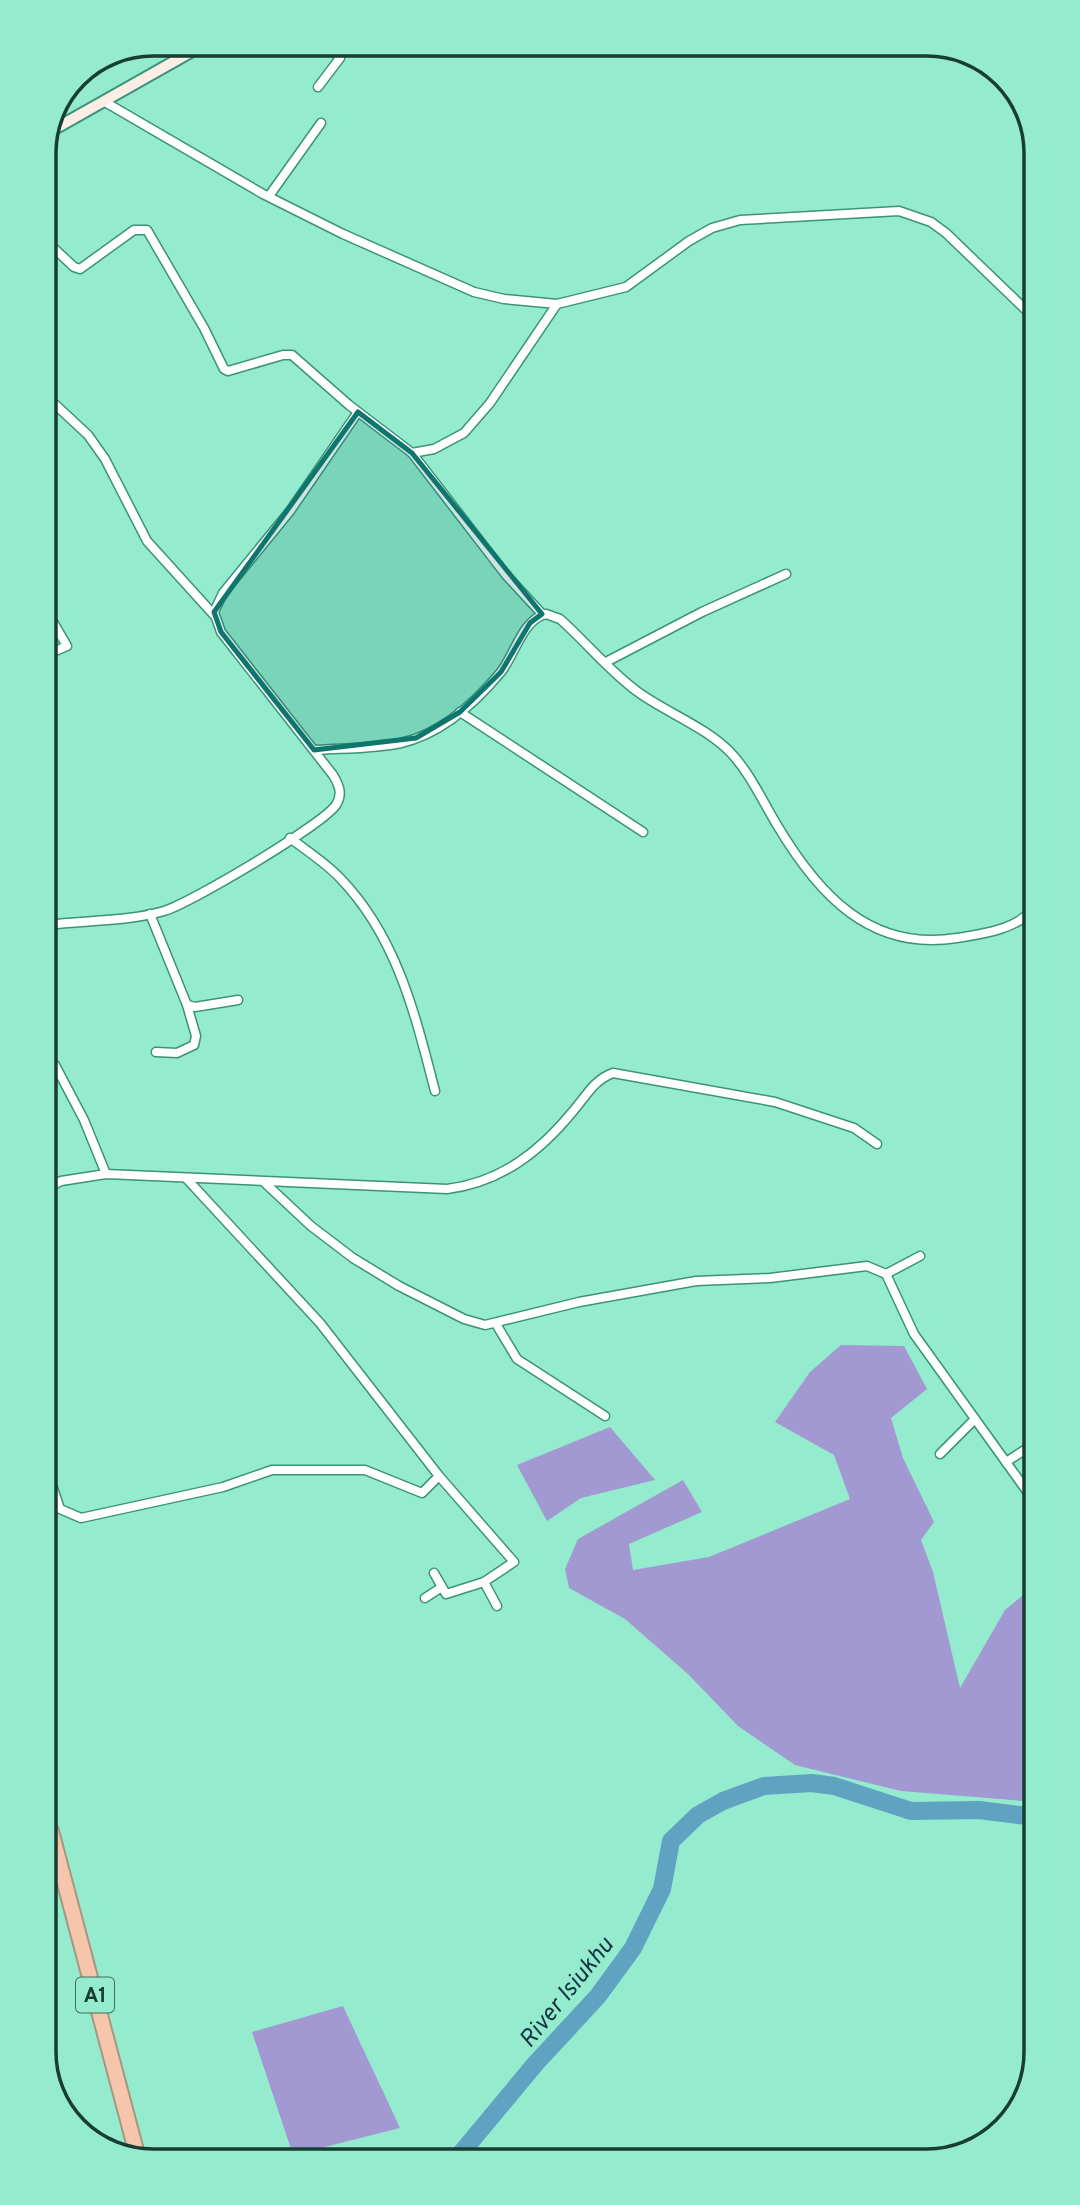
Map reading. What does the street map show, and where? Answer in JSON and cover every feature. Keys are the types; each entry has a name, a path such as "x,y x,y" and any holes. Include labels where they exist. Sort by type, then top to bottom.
{"highway":[{"name":"A1","path":"56,1850 135,2147"}],"main road":[{"path":"60,126 184,56"}],"street":[{"path":"318,88 340,58 338,56"},
{"path":"105,102 269,196 343,234 474,292 557,304 626,287 689,241 721,225 740,220 899,211 931,222 946,233 1024,308"},
{"path":"269,196 321,123"},
{"path":"56,250 74,267 80,268 134,230 146,230 204,328 224,369 228,371 289,354 412,453 506,575 542,614 560,619 634,690 711,737 733,755 802,863 824,888 868,927 901,938 945,940 1002,928 1024,915"},
{"path":"412,453 434,450 464,433 490,403 557,304"},
{"path":"56,405 88,435 106,459 147,541 214,615 221,632 333,775 340,793 334,808 211,889 170,909 150,914 56,924"},
{"path":"214,615 215,606 290,511 358,412"},
{"path":"606,662 702,612 786,574"},
{"path":"314,750 400,743 429,732 460,712 501,672 530,623 542,614"},
{"path":"56,628 67,646 56,651"},
{"path":"460,712 643,832"},
{"path":"290,838 340,878 367,908 391,949 419,1027 435,1091"},
{"path":"150,914 187,1004 195,1036 194,1045 177,1053 156,1052"},
{"path":"187,1004 195,1007 238,1000"},
{"path":"56,1067 106,1174"},
{"path":"56,1184 106,1174 265,1183 447,1189 469,1186 506,1171 532,1154 575,1110 594,1084 613,1073 775,1102 854,1128 877,1144"},
{"path":"186,1177 320,1323 439,1476 514,1562 484,1582 446,1594 434,1573"},
{"path":"265,1183 311,1226 353,1258 399,1286 464,1319 485,1325 590,1299 696,1281 770,1278 866,1266 886,1274 914,1335 1024,1487"},
{"path":"886,1274 919,1256"},
{"path":"496,1324 517,1359 605,1416"},
{"path":"940,1454 975,1419"},
{"path":"1006,1462 1024,1450"},
{"path":"56,1497 60,1509 81,1518 223,1487 272,1470 365,1470 422,1493 439,1476"},
{"path":"484,1582 497,1605"},
{"path":"425,1598 442,1587"}],"highlighted area":[{"path":"358,412 412,453 542,614 530,623 501,672 460,712 416,738 314,750 221,632 214,612"}],"shaded area":[{"path":"841,1345 904,1346 927,1389 891,1418 903,1458 934,1522 921,1540 933,1572 960,1688 1005,1610 1024,1594 1024,1801 901,1791 795,1765 738,1726 688,1674 625,1619 569,1588 565,1569 578,1539 683,1480 702,1512 629,1544 633,1570 709,1557 850,1499 834,1455 775,1422 810,1372"},
{"path":"610,1427 655,1480 581,1498 547,1521 517,1465"},
{"path":"343,2006 400,2128 317,2149 291,2149 252,2032"}],"waterway":[{"name":"River Isiukhu","path":"464,2149 536,2063 598,1996 633,1948 662,1889 671,1841 698,1815 723,1801 764,1786 812,1783 834,1786 911,1811 979,1810 1024,1816"}]}
